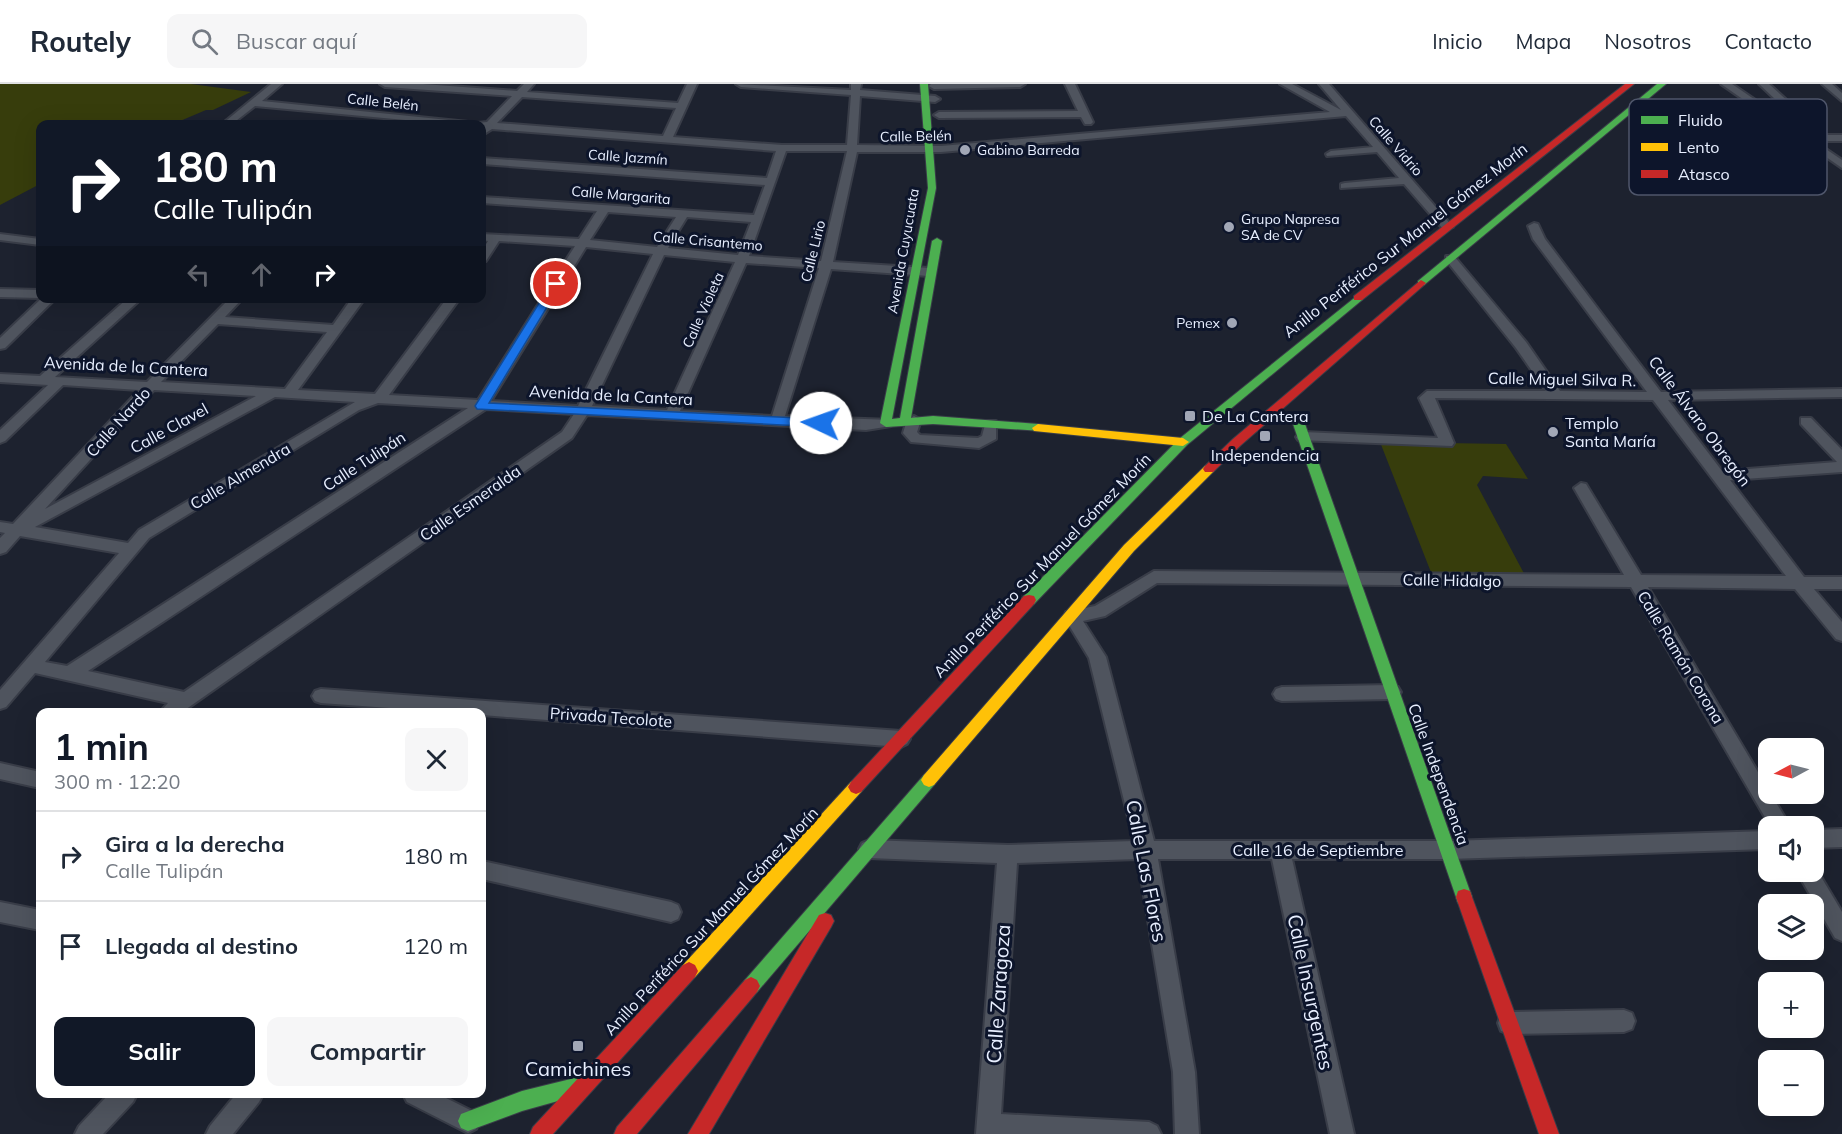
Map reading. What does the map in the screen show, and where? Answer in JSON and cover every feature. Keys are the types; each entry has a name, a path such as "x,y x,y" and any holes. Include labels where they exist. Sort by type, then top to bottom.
{"main road":[{"name":"Anillo Periférico Sur Manuel Gómez Morín","path":"540,1134 1001,629 1183,442 1301,343 1630,84"},
{"path":"1644,99 1662,84"},
{"name":"Avenida Cuyucuata","path":"886,423 932,188 939,116 931,90"},
{"name":"Avenida Cuyucuata","path":"909,420 945,191 935,149 931,90"},
{"path":"624,1134 868,849 1072,617 1129,548 1237,442 1450,258 1629,111"},
{"name":"Avenida de la Cantera","path":"886,423 909,420"},
{"path":"991,424 1139,436 1183,442"},
{"name":"Calle Independencia","path":"1301,431 1351,579 1549,1134"},
{"path":"698,1134 868,849"},
{"path":"462,1127 522,1101 583,1085"}],"street":[{"path":"232,120 277,84"},
{"path":"384,84 516,96 682,106"},
{"path":"486,126 529,84"},
{"path":"667,138 693,84"},
{"path":"741,84 931,90 1020,84"},
{"path":"1070,84 1095,136"},
{"path":"1285,84 1345,113"},
{"name":"Calle Vidrio","path":"1324,84 1345,113 1408,180 1447,227"},
{"path":"1726,84 1748,99"},
{"path":"1764,84 1780,99"},
{"path":"1827,84 1842,98"},
{"name":"Calle Lirio","path":"777,421 826,265 852,150 856,89"},
{"name":"Calle Belén","path":"254,103 432,120"},
{"name":"Calle Belén","path":"486,128 667,138 782,148 935,149 1345,113"},
{"path":"939,116 1083,114"},
{"name":"Calle Violeta","path":"671,416 742,260 772,182 782,148"},
{"path":"1331,154 1380,149"},
{"path":"1827,154 1842,165"},
{"name":"Calle Jazmín","path":"486,161 772,182"},
{"path":"1345,186 1408,180"},
{"name":"Calle Margarita","path":"486,200 758,219"},
{"name":"Calle Tulipán","path":"71,673 481,406 604,209"},
{"name":"Calle Esmeralda","path":"175,708 560,440 582,412 660,251 683,215"},
{"name":"Calle Álvaro Obregón","path":"1534,226 1539,239 1586,303 1800,583 1842,634"},
{"path":"0,237 36,242"},
{"name":"Calle Crisantemo","path":"486,237 581,243 742,260 932,273"},
{"path":"486,253 496,238"},
{"path":"1450,258 1521,345 1557,396"},
{"path":"0,293 36,294"},
{"path":"0,345 45,303"},
{"path":"43,380 130,303"},
{"name":"Calle Nardo","path":"0,548 20,530 152,384 232,303"},
{"path":"289,393 355,303"},
{"path":"381,398 450,303"},
{"path":"216,320 337,329"},
{"name":"Avenida de la Cantera","path":"0,378 152,384 582,412 866,425 886,423"},
{"path":"0,438 60,381"},
{"name":"Calle Clavel","path":"20,530 273,392"},
{"name":"Calle Miguel Silva R.","path":"1301,431 1447,443 1427,396 1432,394 1659,396 1842,393"},
{"name":"Calle Almendra","path":"0,702 144,534 354,408 381,398"},
{"path":"909,420 910,433 916,439 979,443 989,439 991,424"},
{"path":"1806,421 1842,459"},
{"path":"1720,476 1842,467"},
{"name":"Calle Ramón Corona","path":"1581,489 1774,816"},
{"path":"0,527 131,549"},
{"name":"Calle Hidalgo","path":"1072,617 1099,612 1154,577 1842,583"},
{"name":"Calle Las Flores","path":"1072,617 1097,657 1146,850 1184,1072 1187,1134"},
{"path":"33,666 188,700"},
{"path":"1282,694 1392,692"},
{"name":"Privada Tecolote","path":"321,696 483,708"},
{"name":"Privada Tecolote","path":"486,708 900,739"},
{"path":"0,771 36,779"},
{"path":"1824,839 1842,838"},
{"name":"Calle 16 de Septiembre","path":"868,849 1008,854 1146,850 1449,850 1758,840"},
{"name":"Calle Insurgentes","path":"1280,851 1342,1134"},
{"name":"Calle Zaragoza","path":"988,1130 1008,854"},
{"path":"486,871 671,912"},
{"path":"1813,882 1842,931"},
{"path":"0,912 36,918"},
{"path":"1509,1023 1624,1021"},
{"path":"87,1134 121,1098"},
{"path":"218,1134 247,1098"},
{"path":"421,1098 462,1127"},
{"path":"988,1130 1149,1134"}],"green space":[{"path":"0,84 191,84 251,92 213,110 206,110 182,120 36,120 36,186 0,205"},
{"path":"1380,442 1506,444 1528,479 1483,476 1477,485 1528,581 1434,580"}],"traffic: fast":[{"path":"924,84 932,188 886,423 933,420 1038,428"},
{"path":"1644,99 1662,84"},
{"path":"1421,283 1629,111"},
{"path":"905,420 937,241"},
{"path":"1029,600 1183,442 1358,298"},
{"path":"1299,424 1464,897"},
{"path":"751,986 929,780"},
{"path":"468,1121 522,1101 583,1085"}],"traffic: slow":[{"path":"1038,428 1183,442"},
{"path":"929,780 1129,548 1209,469"},
{"path":"689,971 856,787"}],"traffic: jam":[{"path":"1358,298 1630,84"},
{"path":"1209,469 1237,442 1421,283"},
{"path":"856,787 1029,600"},
{"path":"1464,897 1549,1134"},
{"path":"698,1134 825,921"},
{"path":"540,1134 689,971"},
{"path":"624,1134 751,986"}],"place":[{"name":"Gabino Barreda","path":"965,150"},
{"name":"Grupo Napresa SA de CV","path":"1229,227"},
{"name":"Pemex","path":"1232,323"},
{"name":"De La Cantera","path":"1190,416"},
{"name":"Templo Santa María","path":"1553,432"},
{"name":"Independencia","path":"1265,436"},
{"name":"Camichines","path":"578,1046"}],"route":[{"path":"556,284 481,406 821,423"}]}
